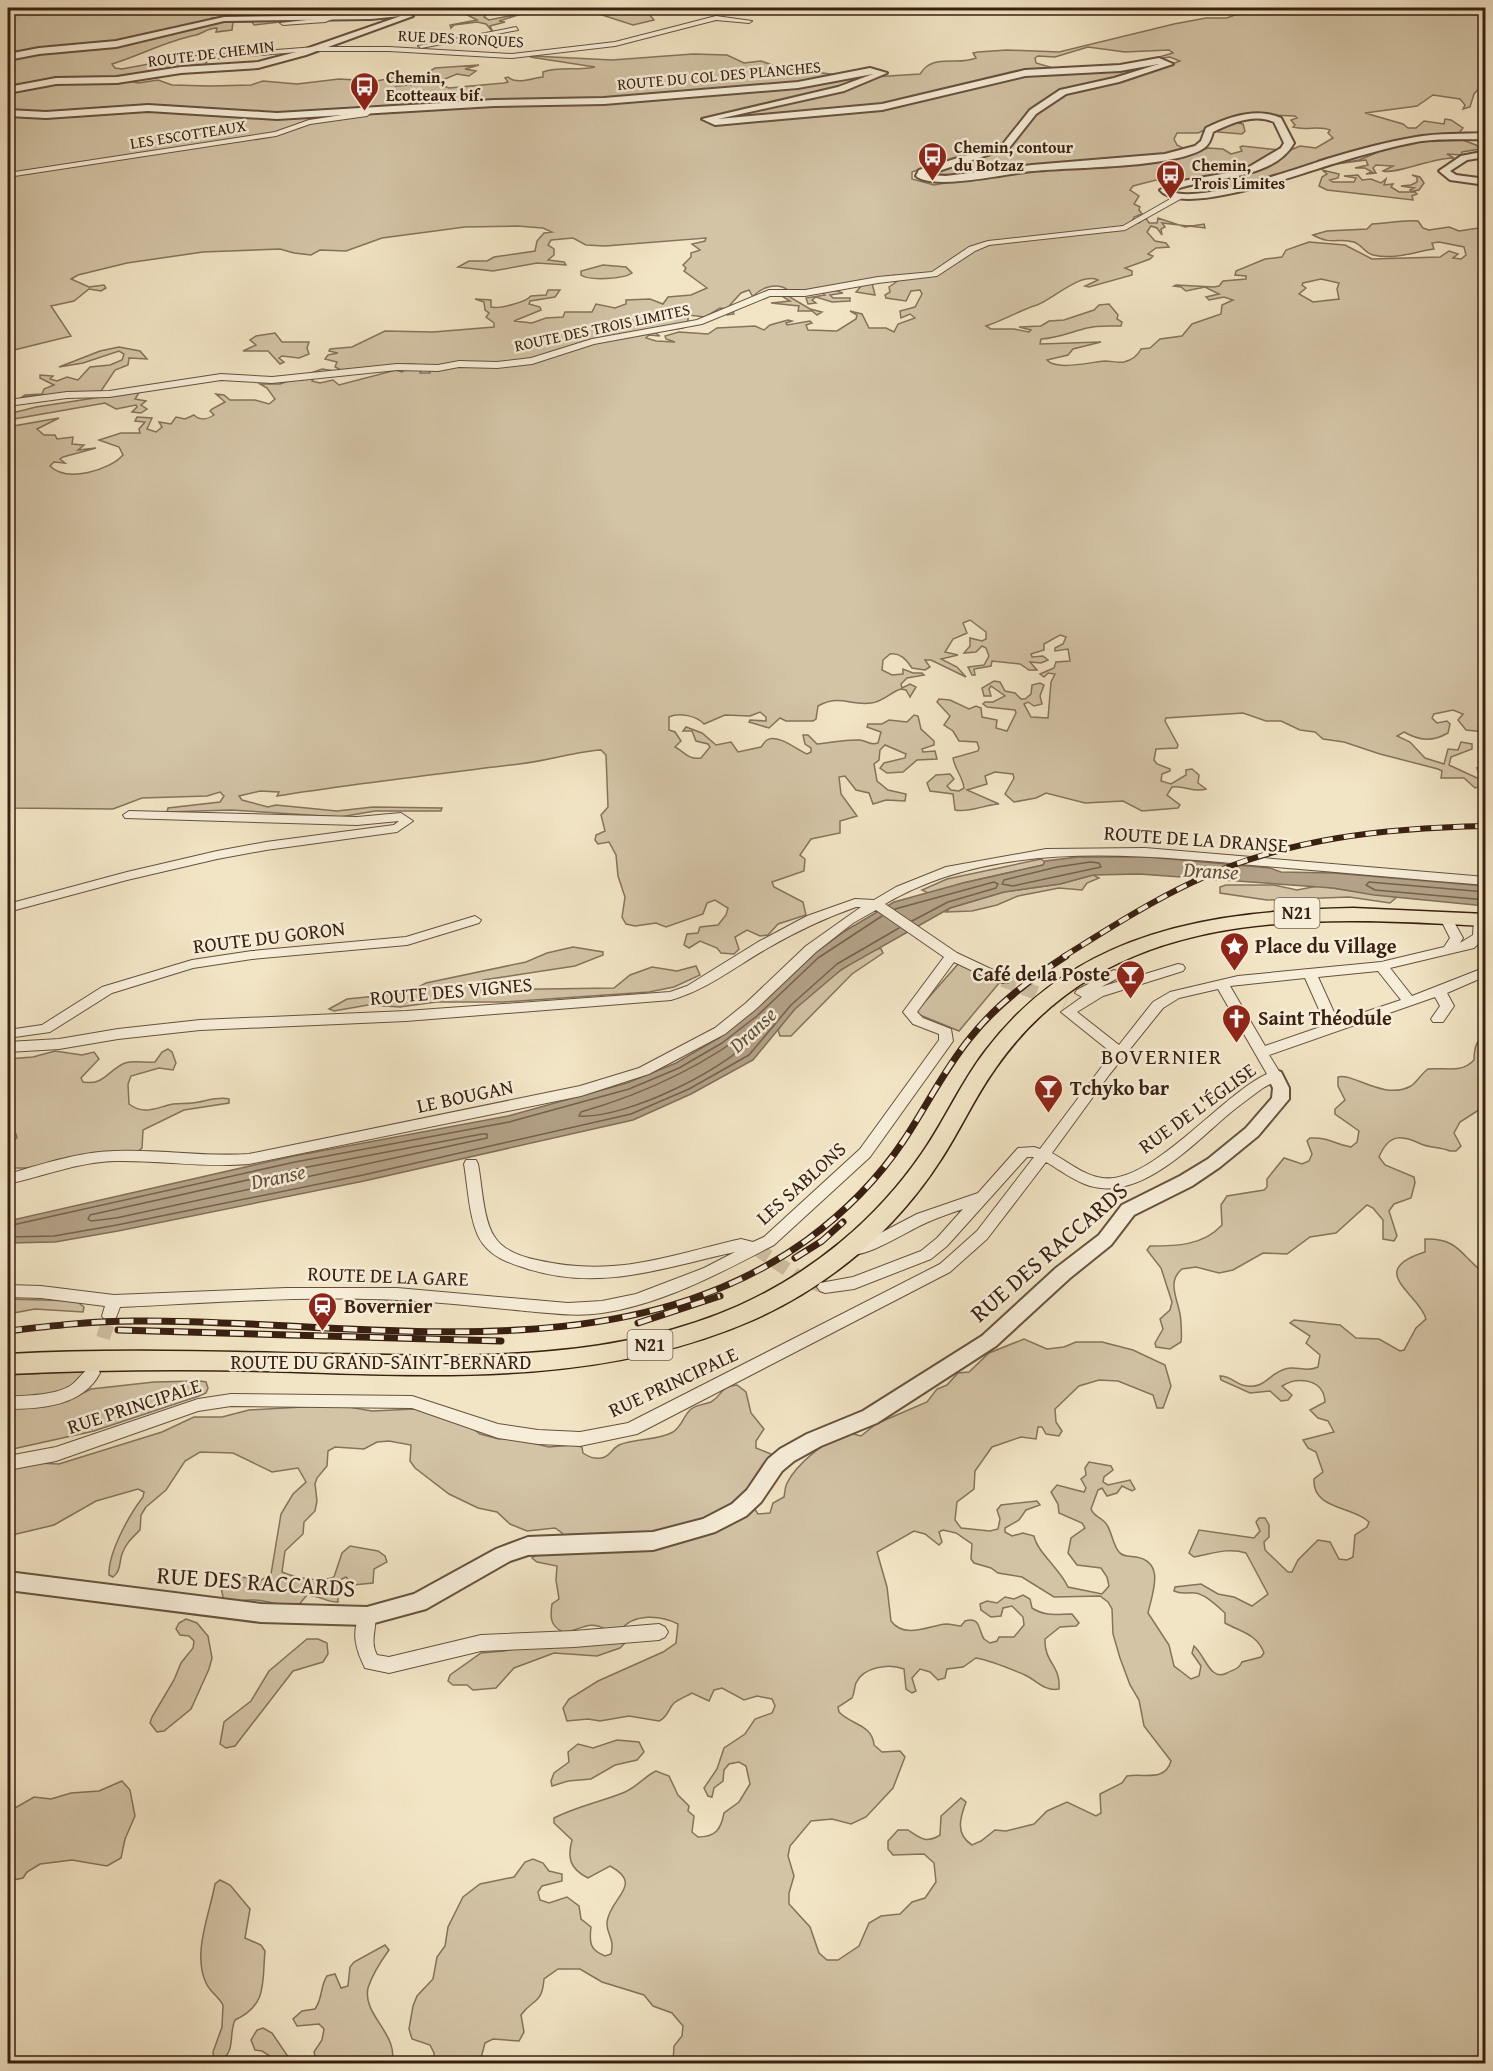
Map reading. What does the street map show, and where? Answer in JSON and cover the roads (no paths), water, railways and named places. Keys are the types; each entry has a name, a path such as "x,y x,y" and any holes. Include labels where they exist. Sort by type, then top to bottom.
{"main road":[{"name":"ROUTE DU GRAND-SAINT-BERNARD","path":"8,1364 138,1359 458,1366 572,1360 656,1344 714,1325 790,1290 845,1253 882,1219 915,1180 979,1076 1012,1031 1048,997 1084,972 1150,941 1235,920 1314,913 1483,920"}],"street":[{"name":"ROUTE DE CHEMIN","path":"8,57 39,51 116,44 220,20 371,17 402,13 409,17 314,49 252,66 186,69 119,80 56,81 8,90"},
{"name":"ROUTE DE CHEMIN","path":"283,23 325,20 336,16"},
{"name":"RUE DES RONQUES","path":"159,61 314,49 389,49 509,56 549,54 624,42 716,18 749,21"},
{"path":"389,49 414,47 516,29"},
{"name":"ROUTE DU COL DES PLANCHES","path":"8,113 53,115 148,108 269,116 494,103 600,101 804,85 870,70 883,73 841,89 705,119 714,122 874,108 1016,74 1127,67 1162,61 1169,64 1116,80 1063,92 1033,112 1006,146 980,156 932,167 921,174 924,178 940,180 1021,169 1165,157 1198,148 1205,142 1209,130 1218,126 1257,117 1270,117 1278,120 1289,143 1285,150 1254,169 1238,175 1177,185 1165,190 1170,195 1180,197"},
{"name":"LES ESCOTTEAUX","path":"8,176 273,134 309,122 364,114 370,110"},
{"path":"1180,197 1272,182 1331,162 1422,139 1485,136"},
{"path":"1485,154 1464,158 1444,171 1453,178 1485,182"},
{"name":"ROUTE DES TROIS LIMITES","path":"8,403 67,395 109,394 221,377 272,380 397,367 438,368 459,364 532,361 584,344 699,322 769,293 805,293 886,278 934,274 972,249 988,243 1125,228 1180,197"},
{"path":"8,908 63,891 222,854 281,843 397,828 407,821 401,817 357,821 129,815"},
{"name":"ROUTE DE LA DRANSE","path":"878,906 941,872 1055,852 1176,854 1244,862 1485,881"},
{"name":"ROUTE DES VIGNES","path":"8,1047 59,1044 110,1035 200,1025 399,1017 671,996 692,989 811,919 855,903 878,906"},
{"path":"878,906 952,956 1003,980"},
{"name":"LE BOUGAN","path":"8,1179 99,1157 134,1156 206,1161 249,1159 561,1096 619,1080 672,1058 720,1031 824,939 878,906"},
{"path":"1446,918 1457,938 1450,948"},
{"name":"ROUTE DU GORON","path":"8,1034 45,1029 107,990 192,964 238,957 407,941 475,920"},
{"name":"RUE PRINCIPALE","path":"8,1463 56,1454 198,1406 231,1400 412,1402 517,1435 580,1438 622,1431 644,1423 945,1268 982,1234 1043,1156 1119,1052 1158,1005 1175,995 1221,984 1271,975 1380,966 1469,945 1478,940 1483,920"},
{"name":"LES SABLONS","path":"471,1164 487,1238 495,1250 511,1259 546,1267 612,1273 741,1245 756,1249 866,1153 946,1041 946,1032 918,1021 910,1012 952,956"},
{"path":"1380,966 1409,1000"},
{"path":"1119,1052 1068,1012 1098,993 1178,968"},
{"path":"1263,1052 1437,992 1485,971"},
{"path":"1309,972 1334,1028"},
{"path":"1065,1004 1114,974 1124,976 1129,982"},
{"name":"RUE DE L'ÉGLISE","path":"1043,1156 1090,1182 1121,1182 1178,1150 1227,1106 1260,1083 1275,1076 1221,984"},
{"path":"1437,992 1444,997 1447,1006 1438,1019"},
{"name":"RUE DES RACCARDS","path":"8,1581 261,1613 367,1616 419,1602 519,1549 549,1544 653,1541 688,1533 739,1510 754,1496 775,1465 787,1455 814,1440 870,1417 971,1354 1105,1240 1128,1210 1197,1175 1252,1132 1280,1099 1281,1088 1275,1076"},
{"path":"825,1287 854,1283 926,1255 942,1242 1018,1154 1034,1151 1043,1156"},
{"path":"845,1253 878,1241 922,1218 980,1197"},
{"name":"ROUTE DE LA GARE","path":"8,1292 41,1292 112,1308 344,1293 449,1297 550,1308 585,1309 602,1307 657,1292 756,1249"},
{"path":"8,1403 62,1396 80,1387 92,1373"},
{"path":"367,1616 363,1647 371,1662 389,1665 481,1643 574,1640 659,1632"}],"water":[{"name":"Dranse","path":"1078,857 1148,857 1270,868 1281,872 1334,873 1485,886 1485,906 1374,895 1333,888 1139,874 1093,875 1060,884 1004,892 950,908 842,969 795,1009 753,1060 691,1094 633,1120 364,1181 118,1231 55,1242 8,1243 8,1221 294,1156 508,1116 627,1083 676,1063 719,1038 753,1011 815,953 845,931 894,902 963,883 1043,865 1045,861"}],"tunnel":[{"path":"8,17 45,8"},
{"path":"1003,980 1065,1004"},
{"path":"757,1249 798,1277 825,1287"},
{"path":"103,1338 110,1316"}],"railway":[{"path":"1063,957 1176,890 1228,867 1264,855 1300,845 1374,833 1486,826"},
{"path":"8,1331 135,1321 482,1332 568,1326 652,1311 732,1283 807,1240 848,1206 894,1154 952,1063 980,1026 1014,993 1066,956"},
{"path":"795,1258 822,1241 843,1222"},
{"path":"638,1323 720,1296"},
{"path":"118,1330 501,1341"}],"place":[{"name":"Chemin, Ecotteaux bif.","path":"365,112"},
{"name":"Chemin, contour du Botzaz","path":"933,182"},
{"name":"Chemin, Trois Limites","path":"1171,200"},
{"name":"Place du Village","path":"1234,972"},
{"name":"Café de la Poste","path":"1131,1000"},
{"name":"Saint Théodule","path":"1237,1044"},
{"name":"Tchyko bar","path":"1049,1114"},
{"name":"Bovernier","path":"323,1332"}],"district":[{"name":"BOVERNIER","path":"1162,1056"}]}
